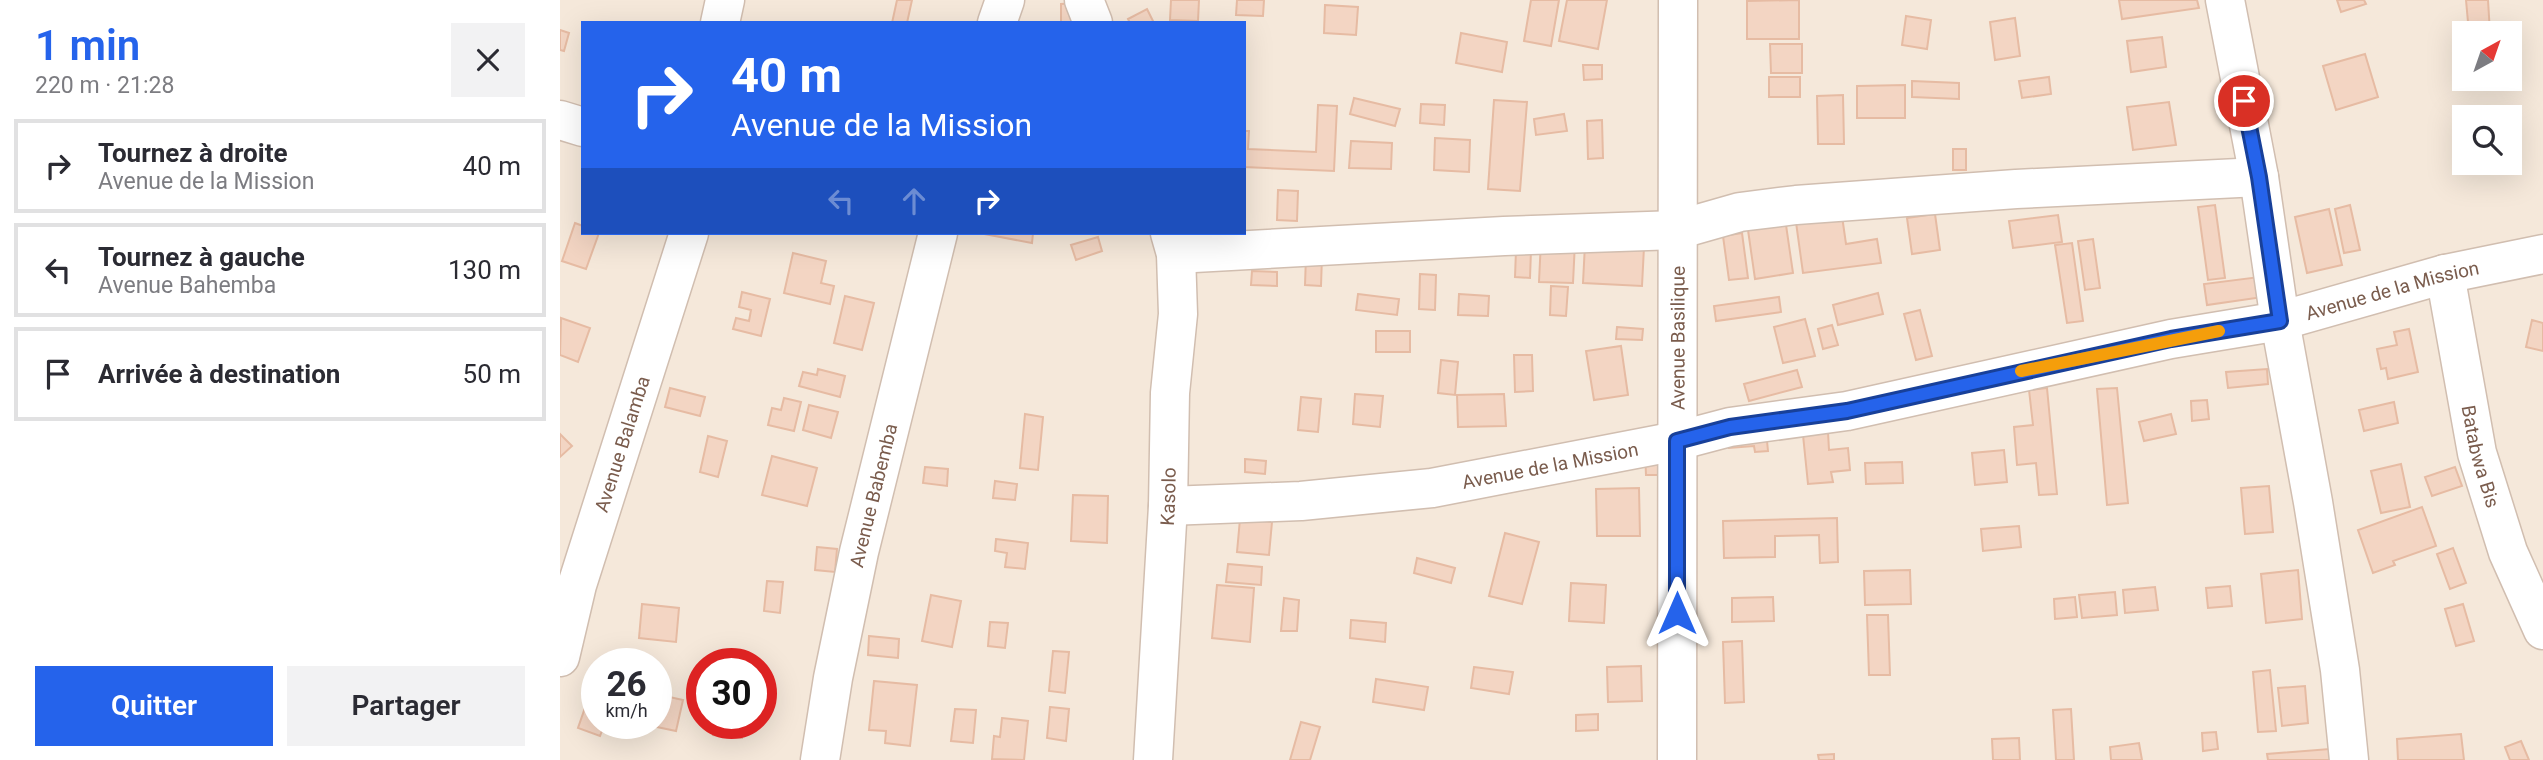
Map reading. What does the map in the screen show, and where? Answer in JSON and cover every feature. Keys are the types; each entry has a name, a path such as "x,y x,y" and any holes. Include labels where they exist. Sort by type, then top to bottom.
{"street":[{"path":"720,21 725,0"},
{"path":"998,21 1005,0"},
{"path":"1084,0 1092,21"},
{"name":"Avenue Basilique","path":"1677,760 1678,0"},
{"path":"2225,0 2259,177 2280,321 2340,670 2349,760"},
{"path":"560,120 581,126"},
{"path":"1173,243 1677,230 1741,212 1796,205 2016,189 2259,177"},
{"name":"Avenue Balamba","path":"560,657 585,558 689,235"},
{"name":"Avenue Babemba","path":"820,760 833,678 859,552 938,235"},
{"name":"Kasolo","path":"1153,760 1168,506 1170,393 1178,314 1173,243"},
{"name":"Avenue de la Mission","path":"1168,506 1301,501 1432,488 1677,441 1730,427 1847,411 2158,342 2280,321 2445,274 2543,254"},
{"name":"Batabwa Bis","path":"2445,274 2477,453 2508,552 2543,630"}],"shaded area":[{"path":"560,0 2543,0 2543,760 560,760"}],"building":[{"path":"897,0 912,0 907,21 892,21"},
{"path":"1171,0 1199,0 1198,21 1170,20"},
{"path":"1237,0 1264,0 1263,16 1236,15"},
{"path":"1531,0 1559,0 1551,46 1524,41"},
{"path":"1567,0 1607,0 1598,49 1559,41"},
{"path":"1799,0 1799,39 1747,39 1747,1"},
{"path":"2119,0 2197,0 2199,8 2122,19"},
{"path":"2337,0 2364,0 2366,4 2341,12"},
{"path":"2466,0 2488,0 2489,21 2468,21"},
{"path":"1078,3 1078,21 1061,21 1061,4"},
{"path":"1325,5 1358,7 1356,35 1324,33"},
{"path":"1147,9 1153,21 1129,21 1128,19"},
{"path":"1906,16 1931,20 1927,49 1902,45"},
{"path":"2015,18 2020,56 1995,60 1990,22"},
{"path":"560,30 569,33 564,51 560,50"},
{"path":"1461,33 1507,42 1502,72 1456,63"},
{"path":"2162,37 2166,67 2131,72 2127,41"},
{"path":"1770,44 1802,44 1802,73 1771,73"},
{"path":"2365,54 2378,97 2336,110 2323,66"},
{"path":"1583,65 1602,65 1602,79 1584,80"},
{"path":"1769,77 1800,77 1800,97 1769,97"},
{"path":"2049,77 2051,94 2022,98 2019,81"},
{"path":"1912,81 1959,83 1959,99 1912,97"},
{"path":"1905,85 1905,118 1857,118 1857,86"},
{"path":"1843,95 1844,144 1818,144 1817,96"},
{"path":"1354,98 1400,109 1395,126 1350,114"},
{"path":"1494,100 1527,102 1520,191 1488,189"},
{"path":"2169,102 2176,145 2133,150 2127,107"},
{"path":"1421,104 1445,105 1444,125 1420,123"},
{"path":"1318,105 1337,106 1334,171 1246,167 1246,131 1249,131 1248,149 1316,152"},
{"path":"1564,114 1567,131 1536,135 1534,119"},
{"path":"1602,120 1603,158 1588,159 1587,121"},
{"path":"1435,138 1470,140 1469,172 1434,170"},
{"path":"1351,141 1392,143 1391,169 1349,168"},
{"path":"1953,149 1966,149 1966,170 1953,170"},
{"path":"1278,190 1298,191 1297,221 1277,220"},
{"path":"2215,205 2225,278 2208,280 2198,207"},
{"path":"2350,205 2360,250 2344,253 2335,209"},
{"path":"1841,209 1846,244 1877,239 1881,263 1803,273 1795,215"},
{"path":"2329,209 2342,265 2307,273 2295,217"},
{"path":"1935,214 1940,250 1912,254 1907,218"},
{"path":"2058,215 2062,242 2013,248 2009,221"},
{"path":"575,223 581,225 581,235 598,235 586,269 562,261"},
{"path":"1786,225 1793,273 1755,279 1748,230"},
{"path":"1742,233 1748,278 1729,280 1723,236"},
{"path":"990,235 1033,235 1032,243"},
{"path":"1098,237 1102,251 1076,260 1071,245"},
{"path":"2093,239 2100,288 2085,290 2078,241"},
{"path":"1541,240 1575,242 1573,283 1539,282"},
{"path":"2072,243 2083,321 2067,323 2055,245"},
{"path":"1585,244 1644,247 1642,286 1583,283"},
{"path":"1516,250 1531,250 1530,278 1515,277"},
{"path":"793,253 826,261 821,283 834,286 830,304 784,293"},
{"path":"1306,256 1322,256 1321,286 1305,285"},
{"path":"1252,271 1277,272 1277,286 1251,285"},
{"path":"1420,274 1436,275 1435,310 1419,309"},
{"path":"2267,276 2270,296 2207,305 2204,284"},
{"path":"1551,286 1568,287 1566,316 1550,315"},
{"path":"742,292 770,299 761,336 733,329 736,318 749,321 751,310 739,307"},
{"path":"1878,293 1883,314 1838,325 1833,305"},
{"path":"1358,294 1399,299 1397,315 1356,310"},
{"path":"1459,294 1489,296 1488,316 1458,315"},
{"path":"845,296 874,303 862,350 834,343"},
{"path":"1779,297 1781,312 1716,321 1714,306"},
{"path":"1920,310 1932,356 1916,360 1904,314"},
{"path":"561,318 590,328 578,362 560,355"},
{"path":"1805,319 1815,356 1783,363 1774,327"},
{"path":"2532,320 2543,323 2543,351 2526,347"},
{"path":"1832,325 1838,345 1823,349 1818,329"},
{"path":"1617,327 1643,329 1642,340 1616,339"},
{"path":"2409,329 2418,372 2388,379 2386,368 2381,369 2377,349 2397,345 2394,332"},
{"path":"1376,331 1410,331 1410,352 1376,352"},
{"path":"1621,346 1628,395 1594,400 1586,351"},
{"path":"1514,355 1532,355 1533,391 1515,392"},
{"path":"1441,360 1458,362 1455,395 1438,393"},
{"path":"818,369 845,376 840,397 799,386 803,372 817,375"},
{"path":"2267,369 2268,384 2228,388 2226,372"},
{"path":"1797,370 1802,387 1749,401 1744,384"},
{"path":"670,388 705,397 700,416 665,407"},
{"path":"2047,388 2057,494 2039,495 2036,463 2017,465 2014,427 2033,425 2029,390"},
{"path":"2117,388 2128,503 2107,505 2097,389"},
{"path":"1355,394 1383,396 1380,427 1353,424"},
{"path":"1504,394 1506,426 1458,427 1457,395"},
{"path":"1301,397 1321,399 1318,432 1298,430"},
{"path":"784,398 801,402 794,431 768,425 772,408 781,410"},
{"path":"2207,400 2209,419 2192,421 2191,401"},
{"path":"2394,402 2398,423 2364,431 2359,410"},
{"path":"809,405 838,412 831,438 803,430"},
{"path":"1025,414 1043,417 1038,470 1020,468"},
{"path":"2171,414 2176,434 2144,441 2139,422"},
{"path":"1766,431 1768,451 1755,452 1754,446 1729,448 1727,434"},
{"path":"1828,432 1829,450 1848,448 1850,470 1831,472 1833,482 1808,484 1803,435"},
{"path":"560,434 572,446 560,457"},
{"path":"708,436 727,441 718,477 700,472"},
{"path":"2004,450 2007,482 1975,485 1972,453"},
{"path":"1645,452 1667,452 1667,475 1646,475"},
{"path":"772,456 817,468 807,506 762,495"},
{"path":"1245,459 1266,461 1265,474 1245,472"},
{"path":"1902,462 1903,483 1866,484 1865,463"},
{"path":"2401,464 2410,507 2381,513 2371,471"},
{"path":"925,467 948,469 947,486 923,483"},
{"path":"2455,467 2462,486 2432,496 2425,477"},
{"path":"995,481 1017,484 1015,500 993,498"},
{"path":"2269,486 2273,532 2245,534 2241,488"},
{"path":"1639,488 1640,536 1597,536 1596,489"},
{"path":"1073,495 1108,496 1107,543 1071,541"},
{"path":"2422,507 2436,546 2393,561 2395,565 2373,573 2358,530"},
{"path":"1837,518 1838,562 1820,563 1819,535 1775,536 1775,557 1724,558 1723,521"},
{"path":"1240,519 1272,522 1269,555 1237,552"},
{"path":"2019,526 2021,547 1983,551 1981,529"},
{"path":"1505,533 1539,542 1522,604 1489,596"},
{"path":"996,539 1028,543 1025,569 1005,567 1007,553 995,551"},
{"path":"817,547 837,549 835,572 815,570"},
{"path":"2453,548 2466,583 2450,589 2437,554"},
{"path":"1417,558 1455,568 1451,583 1414,573"},
{"path":"1228,564 1262,567 1261,585 1226,582"},
{"path":"1910,570 1911,604 1865,605 1864,571"},
{"path":"2298,570 2302,619 2266,623 2261,574"},
{"path":"767,581 783,582 780,613 764,611"},
{"path":"1571,583 1606,585 1604,623 1569,621"},
{"path":"1217,585 1254,588 1250,642 1212,638"},
{"path":"2230,586 2232,606 2208,608 2206,588"},
{"path":"2155,587 2158,610 2125,613 2123,590"},
{"path":"2115,592 2117,615 2082,618 2079,595"},
{"path":"931,595 961,601 952,647 922,641"},
{"path":"1773,597 1774,621 1732,622 1732,598"},
{"path":"2075,597 2077,617 2055,619 2054,599"},
{"path":"1284,598 1299,600 1297,631 1281,631"},
{"path":"642,604 679,608 676,642 639,638"},
{"path":"2463,604 2474,641 2456,646 2445,609"},
{"path":"1867,615 1888,615 1890,675 1869,675"},
{"path":"1351,620 1386,623 1385,642 1350,638"},
{"path":"990,622 1008,623 1005,648 988,646"},
{"path":"869,636 899,639 898,658 868,655"},
{"path":"1742,641 1744,702 1725,703 1723,642"},
{"path":"1053,651 1069,652 1065,693 1049,691"},
{"path":"1641,666 1642,701 1608,702 1607,667"},
{"path":"1474,667 1513,672 1509,694 1471,688"},
{"path":"2270,670 2276,731 2258,732 2253,672"},
{"path":"1376,679 1428,687 1424,710 1373,702"},
{"path":"874,681 917,685 910,746 885,743 886,731 869,730"},
{"path":"2305,686 2308,723 2282,726 2278,688"},
{"path":"672,698 683,700 676,731 672,730"},
{"path":"1050,707 1069,709 1066,741 1047,738"},
{"path":"955,709 976,710 973,743 951,741"},
{"path":"2071,709 2074,760 2056,760 2053,710"},
{"path":"1598,714 1598,730 1576,731 1576,715"},
{"path":"1002,718 1028,721 1024,760 992,759 994,736 1000,737"},
{"path":"1301,722 1320,727 1310,760 1290,760"},
{"path":"2216,732 2218,749 2203,751 2202,733"},
{"path":"2461,734 2464,760 2398,760 2397,739"},
{"path":"2019,738 2020,760 1993,760 1992,739"},
{"path":"2521,741 2529,760 2510,760 2505,747"},
{"path":"2139,743 2142,760 2111,760 2110,747"},
{"path":"2342,748 2343,760 2268,760 2267,754"},
{"path":"1834,754 1834,760 1819,760 1818,755"}],"slow traffic":[{"path":"2021,371 2219,331"}],"route":[{"path":"1677,613 1677,441 1730,427 1847,411 2171,339 2280,321 2259,177 2244,101"}]}
